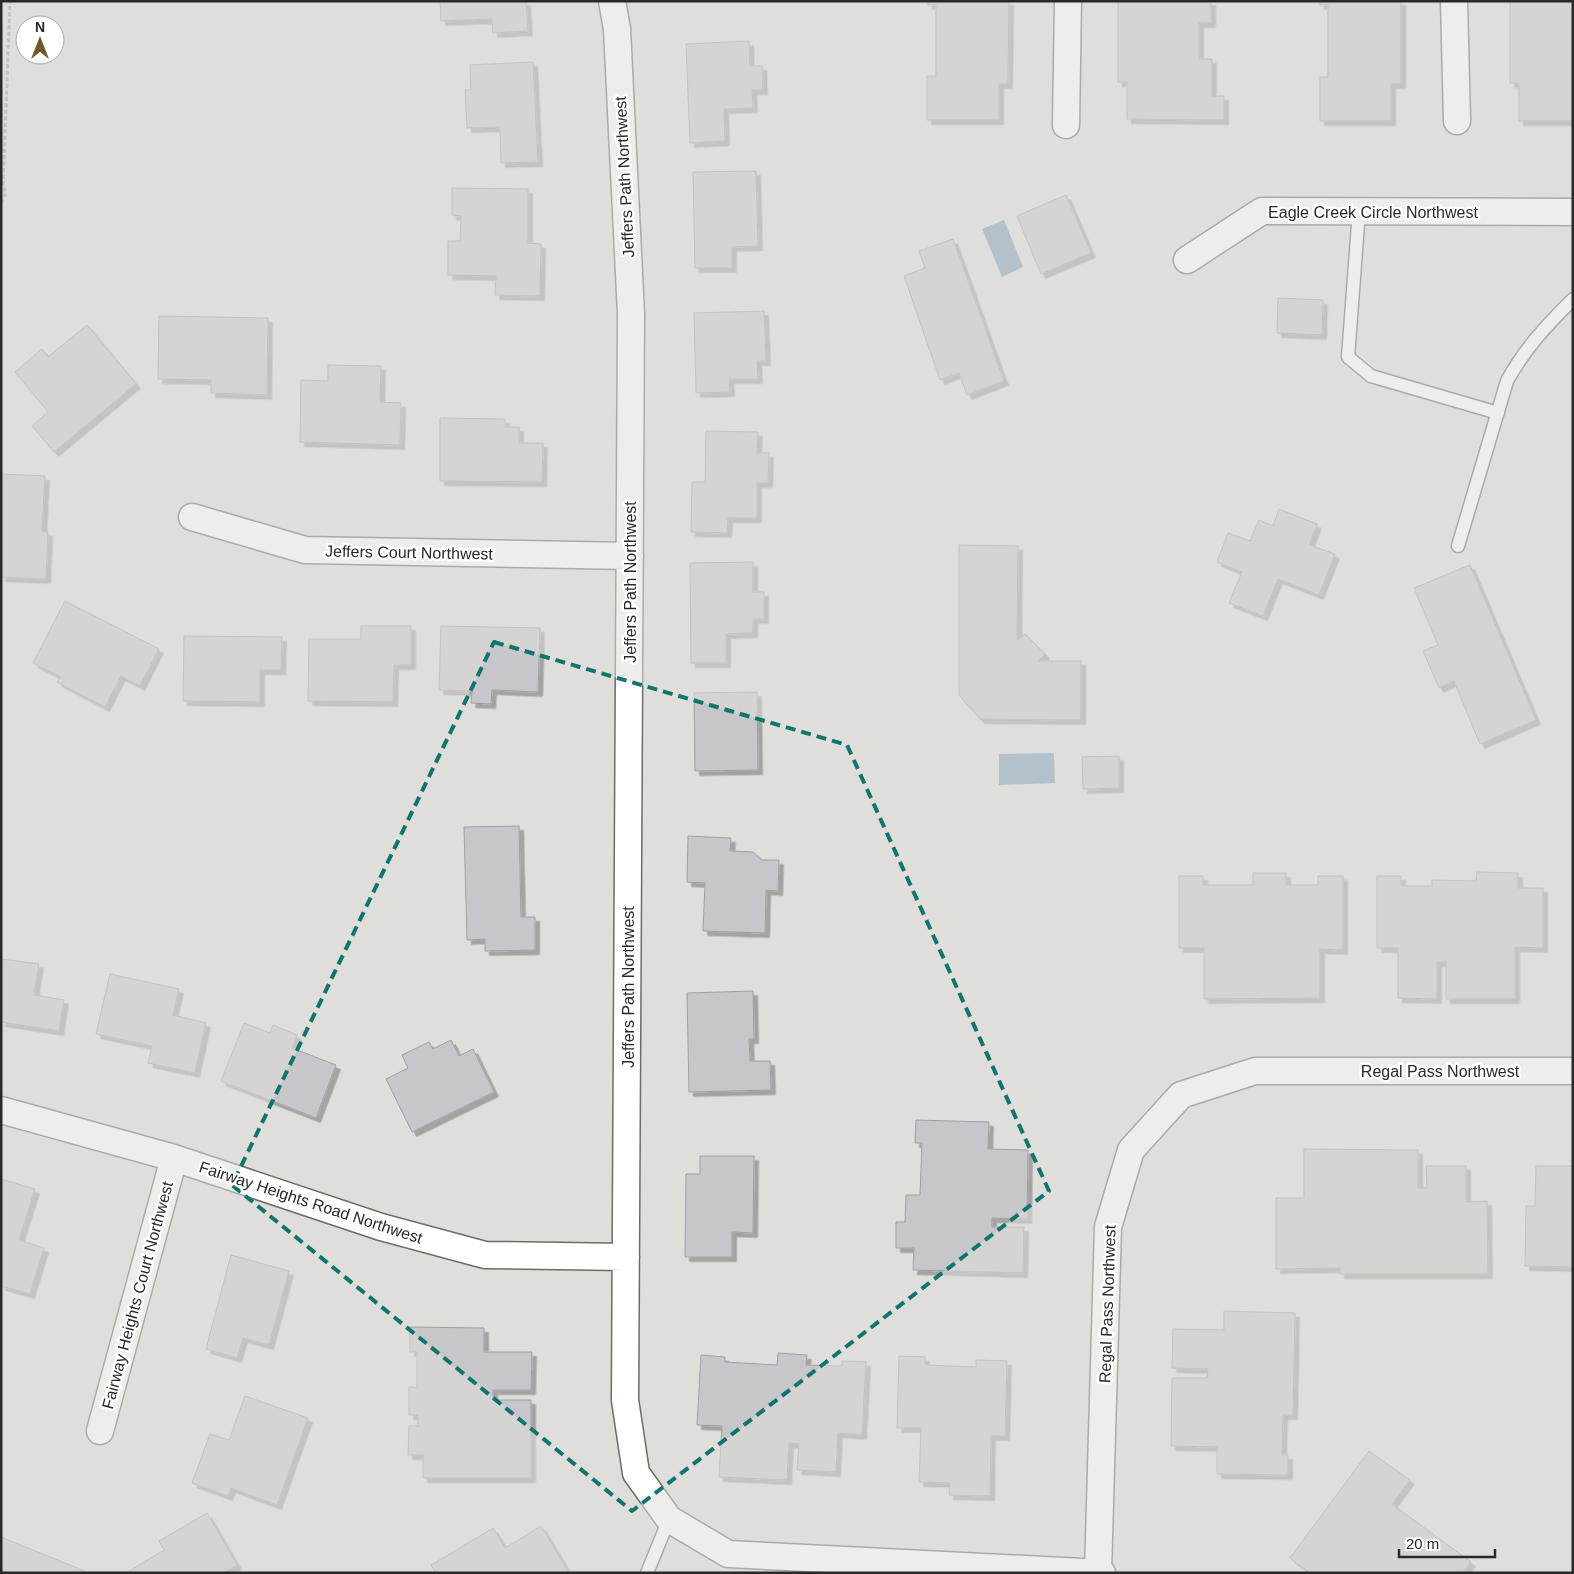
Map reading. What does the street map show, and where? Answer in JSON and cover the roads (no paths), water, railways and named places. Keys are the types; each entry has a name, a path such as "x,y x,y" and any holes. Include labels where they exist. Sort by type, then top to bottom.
{"street":[{"name":"Jeffers Path Northwest","path":"612,1 617,29 631,314 625,1400 636,1473 669,1519 728,1554 1100,1572"},
{"path":"1066,125 1068,1"},
{"path":"1454,1 1457,121"},
{"name":"Eagle Creek Circle Northwest","path":"1187,260 1262,211 1573,212"},
{"name":"Jeffers Court Northwest","path":"192,517 305,550 630,556"},
{"name":"Regal Pass Northwest","path":"1100,1572 1108,1227 1131,1150 1182,1095 1255,1071 1573,1071"},
{"name":"Fairway Heights Road Northwest","path":"1,1110 174,1158 381,1227 485,1255 626,1257"},
{"name":"Fairway Heights Court Northwest","path":"100,1431 174,1158"}],"lane":[{"path":"1359,211 1348,357 1371,376 1498,413"},
{"path":"1458,546 1507,381 1520,358 1535,339 1573,298"},
{"path":"647,1573 669,1519"}],"water":[{"path":"1004,220 1023,267 1002,277 982,229"},
{"path":"1054,753 1055,783 999,785 999,754"}]}
